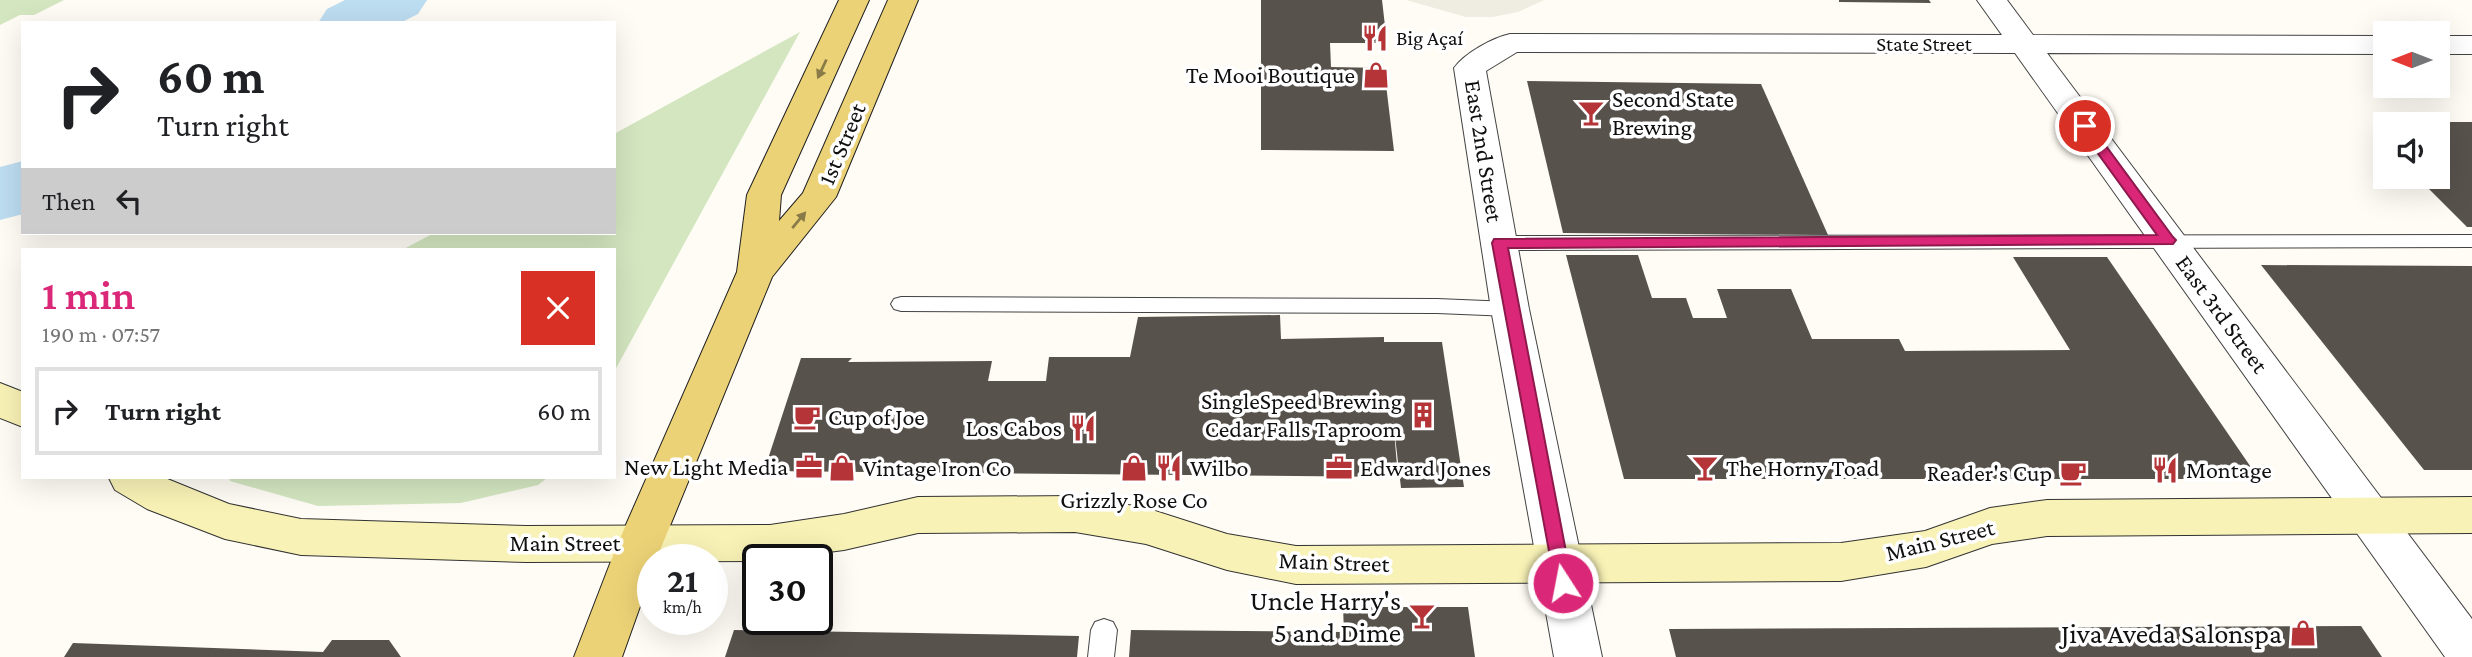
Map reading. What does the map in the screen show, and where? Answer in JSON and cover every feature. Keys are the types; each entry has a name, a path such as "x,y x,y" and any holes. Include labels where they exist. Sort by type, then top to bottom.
{"main road":[{"name":"1st Street","path":"755,272 819,197 903,1"},
{"name":"1st Street","path":"598,657 640,543 755,272 764,195 852,4"},
{"path":"0,398 21,411"},
{"name":"Main Street","path":"146,488 225,521 300,537 526,544 770,543 844,532 918,515 1075,514 1146,526 1227,552 1296,565 1841,562 1926,549 1990,526 2047,518 2472,515"}],"street":[{"name":"East 3rd Street","path":"1992,0 2472,656"},
{"name":"State Street","path":"1470,68 1510,43 2373,45"},
{"path":"2450,45 2472,45"},
{"name":"East 2nd Street","path":"1470,68 1510,309 1578,657"}],"lane":[{"path":"1499,243 2472,241"},
{"path":"901,304 1437,306 1510,309"},
{"path":"1101,657 1104,630"}],"green space":[{"path":"0,0 64,0 34,15 20,15 0,25"},
{"path":"800,32 616,368 616,248 406,248 430,235 616,235 616,133"},
{"path":"229,479 546,479 538,485 461,503 318,506"}],"shaded area":[{"path":"1406,0 1544,0 1518,12 1493,17 1466,17"}],"building":[{"path":"1261,0 1382,0 1387,43 1330,43 1331,67 1384,68 1394,151 1261,150"},
{"path":"1929,0 1931,3 1839,2"},
{"path":"1527,81 1761,84 1828,235 1563,233"},
{"path":"2450,122 2472,122 2472,227 2467,227 2429,189 2450,189"},
{"path":"1566,255 1638,255 1652,298 1686,298 1693,318 1727,318 1717,289 1791,289 1812,339 1899,339 1905,351 2070,350 2013,257 2107,257 2259,479 1624,479"},
{"path":"2261,265 2472,266 2472,470 2424,470"},
{"path":"1280,315 1281,339 1384,337 1384,342 1442,342 1464,487 1401,488 1393,419 1398,477 764,471 801,358 852,358 848,362 992,361 988,381 1046,381 1049,357 1130,357 1138,317"},
{"path":"1343,607 1468,607 1475,657 1129,657 1131,630 1344,632"},
{"path":"2361,626 2382,657 1676,657 1669,629"},
{"path":"734,630 742,630 742,635 833,635 833,632 1079,636 1077,657 725,657"},
{"path":"332,640 389,640 401,657 64,657 73,643 323,652"}],"waterway":[{"path":"354,21 395,0"},
{"path":"0,196 21,186"}],"place":[{"name":"Big Açaí","path":"1375,38"},
{"name":"Te Mooi Boutique","path":"1376,75"},
{"name":"Second State Brewing","path":"1591,113"},
{"name":"SingleSpeed Brewing Cedar Falls Taproom","path":"1423,415"},
{"name":"Cup of Joe","path":"807,417"},
{"name":"Los Cabos","path":"1083,428"},
{"name":"New Light Media","path":"809,467"},
{"name":"Vintage Iron Co","path":"842,468"},
{"name":"Grizzly Rose Co","path":"1134,468"},
{"name":"Wilbo","path":"1169,468"},
{"name":"Edward Jones","path":"1339,468"},
{"name":"The Horny Toad","path":"1705,468"},
{"name":"Montage","path":"2165,470"},
{"name":"Reader's Cup","path":"2073,473"},
{"name":"Uncle Harry's 5 and Dime","path":"1422,616"},
{"name":"Jiva Aveda Salonspa","path":"2303,633"}],"route":[{"path":"1563,583 1499,243 2168,240 2085,126"}]}
